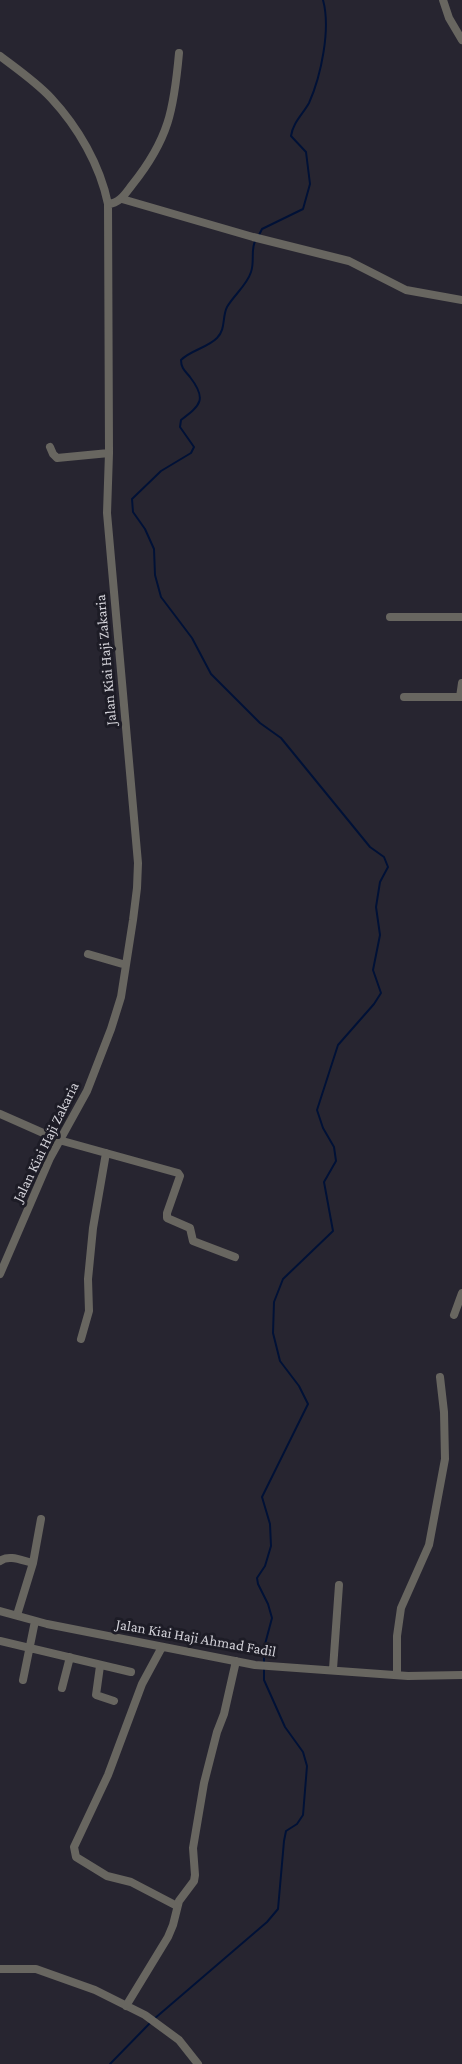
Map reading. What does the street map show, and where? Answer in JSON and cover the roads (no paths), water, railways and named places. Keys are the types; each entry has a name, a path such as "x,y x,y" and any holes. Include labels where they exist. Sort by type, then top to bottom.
{"street":[{"path":"443,0 449,18 462,40"},
{"path":"108,204 116,204 122,199 153,158 169,123 176,90 179,53"},
{"name":"Jalan Kiai Haji Zakaria","path":"0,56 50,97 79,134 100,177 108,204 108,537 138,870 135,909 121,998 111,1029 87,1091 59,1140 32,1196 0,1274"},
{"path":"122,199 257,238 349,261 406,290 462,300"},
{"path":"50,447 57,458 109,453"},
{"path":"390,616 462,617"},
{"path":"404,697 461,697 462,683"},
{"path":"88,954 126,965"},
{"path":"0,1114 59,1140 178,1173 180,1176 167,1218 190,1228 193,1241 235,1257"},
{"path":"81,1339 89,1311 88,1279 93,1228 106,1154"},
{"path":"454,1315 462,1293"},
{"path":"397,1675 397,1636 401,1608 429,1545 445,1459 444,1412 440,1377"},
{"path":"17,1615 33,1563 41,1519"},
{"path":"0,1561 4,1558 11,1558 33,1563"},
{"path":"333,1669 339,1585"},
{"name":"Jalan Kiai Haji Ahmad Fadil","path":"0,1611 34,1621 255,1665 437,1677 462,1675"},
{"path":"23,1680 34,1621"},
{"path":"0,1641 131,1672"},
{"path":"162,1647 142,1684 108,1775 74,1847 74,1852 76,1857 107,1876 131,1882 177,1906"},
{"path":"62,1688 70,1657"},
{"path":"126,2006 168,1937 177,1906 194,1881 193,1848 204,1783 224,1714 236,1661"},
{"path":"100,1666 96,1695 114,1701"},
{"path":"0,1969 36,1969 95,1990 146,2015 179,2040 198,2064"}],"waterway":[{"path":"259,235 262,229 303,209 310,184 306,152 291,136 296,122 309,103 321,66 326,25 323,0"},
{"path":"256,239 251,272 227,307 220,334 213,341 181,360 200,396 197,406 181,420 180,427 194,447 191,453 161,471 132,499 133,512 145,529 154,549 155,575 161,597 192,638 211,674 260,723 281,738 370,847 384,857 388,867 380,882 376,907 380,935 373,970 381,993 338,1045 317,1110 323,1128 334,1147 336,1161 324,1182 333,1231 283,1279 274,1302 273,1333 280,1361 299,1386 308,1404 262,1497 270,1524 271,1546 265,1566 257,1578 272,1618 264,1648 264,1662"},
{"path":"154,2019 267,1922 278,1909 286,1831 297,1824 303,1815 307,1766 303,1752 285,1727 264,1680 264,1668"},
{"path":"110,2064 150,2023"}]}
